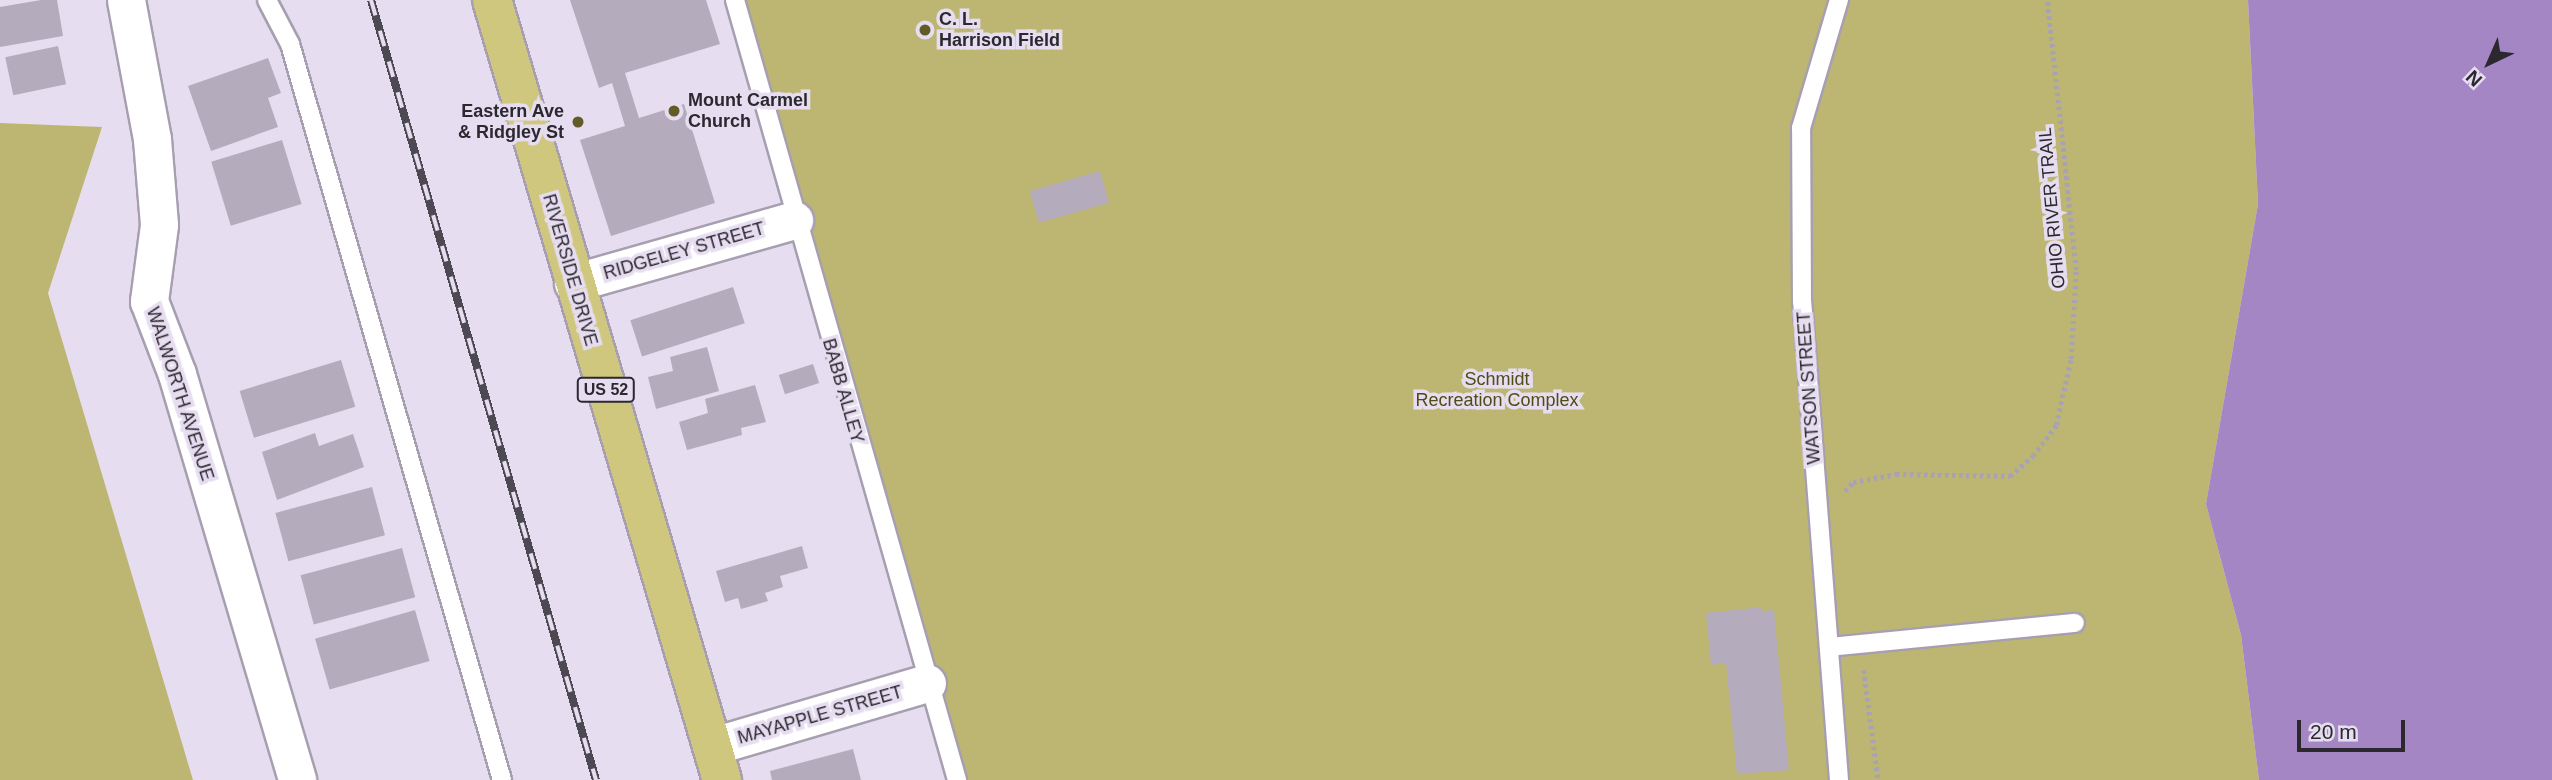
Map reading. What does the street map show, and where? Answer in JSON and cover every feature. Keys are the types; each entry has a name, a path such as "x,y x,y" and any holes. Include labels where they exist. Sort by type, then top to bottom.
{"main road":[{"name":"RIVERSIDE DRIVE","path":"492,0 573,283 718,763"}],"street":[{"name":"WALWORTH AVENUE","path":"126,0 152,139 159,225 149,301 177,374 297,780"},
{"name":"RIDGELEY STREET","path":"573,283 794,220"},
{"name":"MAYAPPLE STREET","path":"718,763 927,683"}],"lane":[{"path":"267,0 290,44 502,780"},
{"name":"BABB ALLEY","path":"735,0 794,220 957,780"},
{"name":"WATSON STREET","path":"1839,0 1801,128 1802,302 1839,780"},
{"path":"1829,647 2074,623"}],"path":[{"name":"OHIO RIVER TRAIL","path":"1838,498 1853,482 1896,474 2010,475 2033,456 2056,425 2071,359 2076,270 2048,0"},
{"path":"1860,643 1878,780"}],"green space":[{"name":"Schmidt Recreation Complex","path":"735,0 2248,0 2258,204 2206,504 2241,635 2259,780 957,780"},
{"path":"0,123 102,127 48,293 193,780 0,780"}],"shaded area":[{"path":"2248,0 2552,0 2552,780 2259,780 2241,635 2206,504 2258,204"}],"building":[{"path":"57,0 63,36 0,47 0,7"},
{"name":"Mount Carmel Church","path":"570,0 706,0 720,44 625,73 639,118 684,104 715,203 611,236 580,140 625,126 612,83 599,88"},
{"path":"58,46 66,84 13,95 5,57"},
{"path":"268,58 281,93 268,98 278,127 211,151 188,86"},
{"path":"282,140 302,204 231,226 211,162"},
{"path":"1100,171 1109,203 1039,223 1030,191"},
{"path":"733,287 745,323 642,357 630,320"},
{"path":"707,347 719,391 656,409 648,377 673,371 670,357"},
{"path":"341,360 355,407 254,438 240,391"},
{"path":"813,364 819,383 785,394 779,375"},
{"path":"755,385 766,422 741,428 742,435 687,450 679,422 708,413 705,399"},
{"path":"315,433 319,446 353,434 364,467 277,500 262,452"},
{"path":"372,487 385,535 288,561 275,513"},
{"path":"802,546 808,568 780,576 783,587 765,593 768,601 741,609 738,598 725,602 716,571"},
{"path":"402,548 415,597 314,624 301,575"},
{"path":"1762,607 1762,611 1774,610 1789,770 1737,774 1726,663 1711,665 1706,613"},
{"path":"415,610 430,661 330,690 315,639"},
{"path":"853,749 861,780 772,780 770,771"}],"railway":[{"path":"371,0 596,780"}],"place":[{"name":"C. L. Harrison Field","path":"925,30"},
{"name":"Mount Carmel Church","path":"674,111"},
{"name":"Eastern Ave & Ridgley St","path":"578,122"}]}
